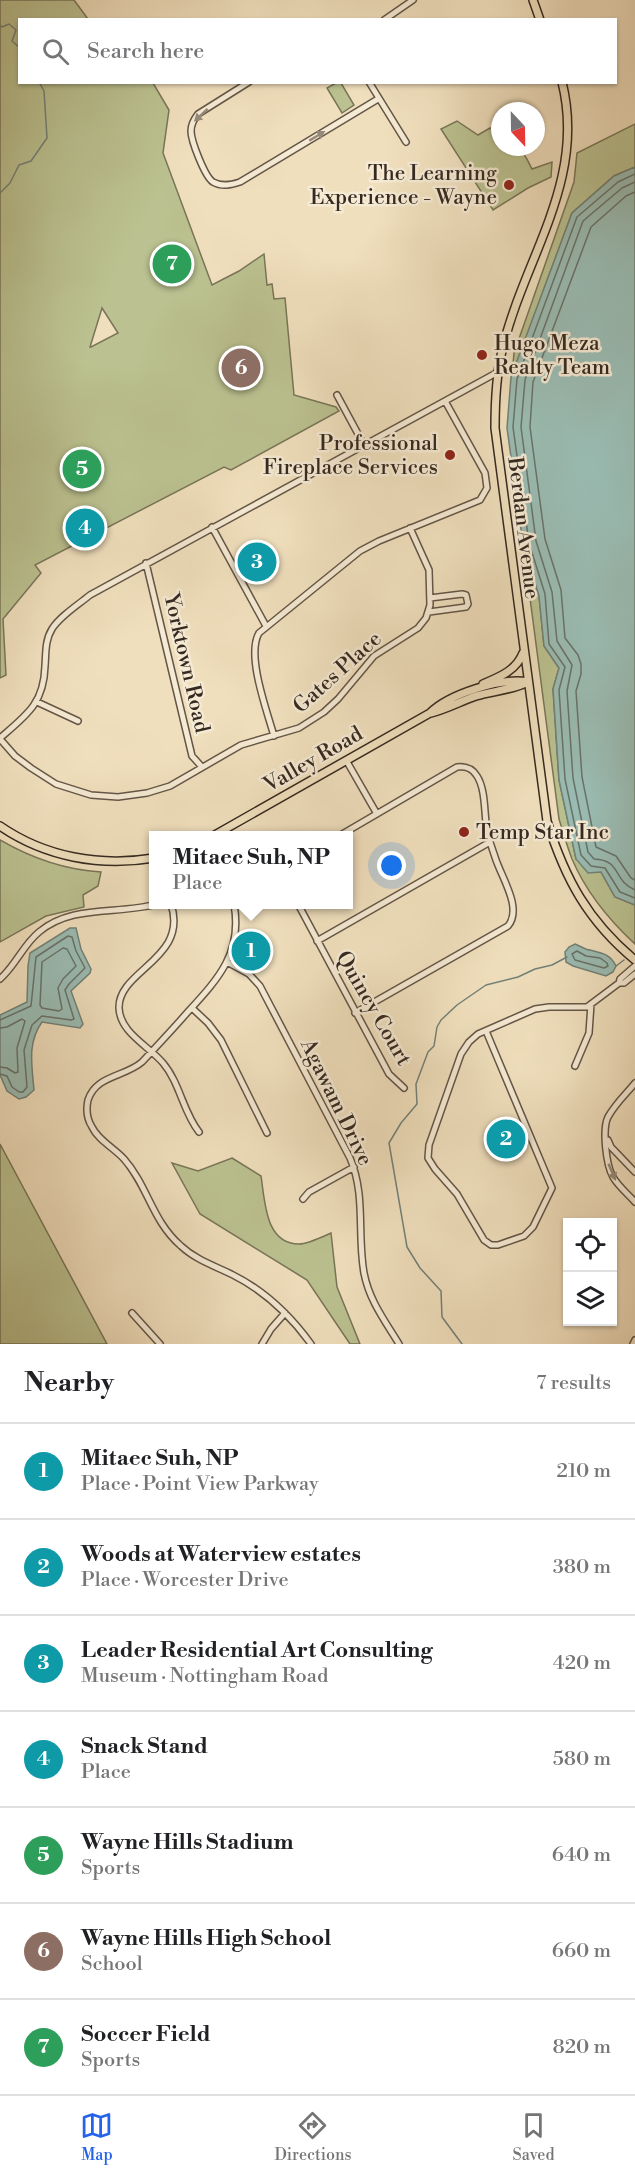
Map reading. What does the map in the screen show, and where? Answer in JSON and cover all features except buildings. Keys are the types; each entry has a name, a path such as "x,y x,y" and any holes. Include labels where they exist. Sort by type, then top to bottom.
{"main road":[{"path":"533,0 539,18"},
{"name":"Berdan Avenue","path":"562,84 568,136 563,180 507,332 498,372 495,428 547,821 561,864 572,886 591,915 617,945 635,960"},
{"path":"463,694 510,671 520,660 524,651"},
{"name":"Valley Road","path":"430,713 438,705 463,694 518,680 528,682"},
{"name":"Valley Road","path":"222,831 430,713 472,697 519,687 528,682"},
{"path":"0,826 29,843 80,859 118,862 149,858"}],"street":[{"path":"387,18 414,0"},
{"path":"246,84 198,114 191,129 192,138 208,178 216,184 228,186 240,182 378,99"},
{"path":"370,84 406,142"},
{"path":"0,738 25,717 37,702 45,678 48,638 54,626 90,595 498,372"},
{"path":"337,395 364,445"},
{"path":"274,736 254,650 256,638 266,626 360,551 410,528 475,504 486,493 488,483 485,473 445,401"},
{"path":"212,527 266,626"},
{"path":"410,528 428,565 429,612 466,607 468,604 466,595 462,594 430,598"},
{"name":"Yorktown Road","path":"146,563 192,756 202,767"},
{"name":"Gates Place","path":"0,738 15,756 44,777 69,789 92,795 118,797 147,793 170,786 241,745 299,728 324,712 374,656 418,628 429,612"},
{"path":"37,702 78,721"},
{"path":"346,760 376,814"},
{"path":"347,831 457,767 466,767 474,772 480,781 490,842 501,876 514,904 514,915 510,924 355,1013"},
{"path":"317,941 490,842"},
{"path":"0,979 12,968 31,939 58,920 75,914 149,905"},
{"path":"172,909 175,920 172,938 124,991 119,1001 120,1013 124,1025 161,1061 171,1075 191,1123 199,1132"},
{"path":"234,909 236,934 227,963 214,983 138,1065 104,1080 95,1089 87,1107 91,1126 98,1136 118,1152 132,1169 152,1209 173,1239 196,1257 232,1274 258,1290 285,1313 311,1344"},
{"name":"Quincy Court","path":"301,909 389,1074 404,1088"},
{"name":"Agawam Drive","path":"227,963 249,974 260,986 354,1167 360,1188 363,1263 367,1286 376,1307 399,1344"},
{"path":"486,1031 552,1188 533,1227 524,1236 498,1245 491,1245 484,1240 457,1194 428,1158 429,1144 461,1054 478,1034 535,1009 587,1007 619,983 620,979 635,966"},
{"path":"619,983 624,983 635,974"},
{"path":"575,1065 589,1033 591,1004"},
{"path":"192,1008 221,1040 267,1133"},
{"path":"635,1083 607,1119 606,1136 609,1170 635,1202"},
{"path":"606,1136 611,1147 635,1172"},
{"path":"303,1198 309,1192 354,1167"},
{"path":"132,1313 160,1344"},
{"path":"262,1344 285,1313"},
{"path":"633,1344 635,1340"}],"green space":[{"path":"0,0 74,0 87,18 18,18 18,84 154,84 169,110 163,153 212,285 239,271 264,254 267,285 272,284 274,299 285,298 294,395 336,407 339,411 231,470 224,467 35,565 41,573 3,619 6,675 0,678","holes":["102,308 118,333 90,347"]},
{"path":"334,84 342,84 354,105 342,113 327,88"},
{"path":"457,121 478,135 490,128 491,156 525,156 532,169 552,162 551,177 528,188 493,210 441,129"},
{"path":"635,124 635,167 614,176 572,213 512,376 514,353 574,182 577,153"},
{"path":"523,545 539,596 544,646 559,668 553,689 559,780 576,859 601,872 615,897 635,905 635,944 607,915 584,883 572,859 559,819"},
{"path":"0,840 49,862 74,869 101,872 98,886 83,895 84,907 46,916 0,942"},
{"path":"0,1144 107,1344 0,1344"},
{"path":"232,1158 261,1176 266,1209 273,1229 279,1237 299,1244 311,1242 331,1233 337,1287 360,1344 350,1344 307,1280 200,1214 172,1163 198,1171"}],"water":[{"path":"635,167 635,905 615,897 601,872 588,873 576,859 559,780 553,689 559,668 544,646 539,596 523,544 507,428 511,377 572,213 614,176"},
{"path":"70,928 76,928 81,949 91,969 90,973 71,991 83,1024 80,1028 42,1022 32,1046 34,1090 26,1097 19,1099 7,1091 0,1075 0,1015 27,1002 30,953"},
{"path":"575,944 608,956 616,966 613,972 606,976 566,962 565,952"}],"waterway":[{"path":"0,25 2,27 9,24 16,30 12,41 18,46"},
{"path":"0,193 10,183 19,165 31,161 47,138 44,91 40,84"},
{"path":"462,1344 442,1317 441,1291 420,1268 407,1247 389,1143 401,1123 417,1104 416,1084 428,1052 434,1046 437,1027 441,1020 457,1005 486,985 518,977 567,957"},
{"path":"616,966 624,960"}],"place":[{"name":"The Learning Experience - Wayne","path":"509,185"},
{"name":"Soccer Field","path":"172,264"},
{"name":"Hugo Meza Realty Team","path":"482,355"},
{"name":"Wayne Hills High School","path":"241,368"},
{"name":"Professional Fireplace Services","path":"450,455"},
{"name":"Wayne Hills Stadium","path":"82,469"},
{"name":"Snack Stand","path":"85,528"},
{"name":"Leader Residential Art Consulting","path":"257,562"},
{"name":"Temp Star Inc","path":"464,832"},
{"name":"Mitaec Suh, NP","path":"251,951"},
{"name":"Woods at Waterview estates","path":"506,1139"}]}
